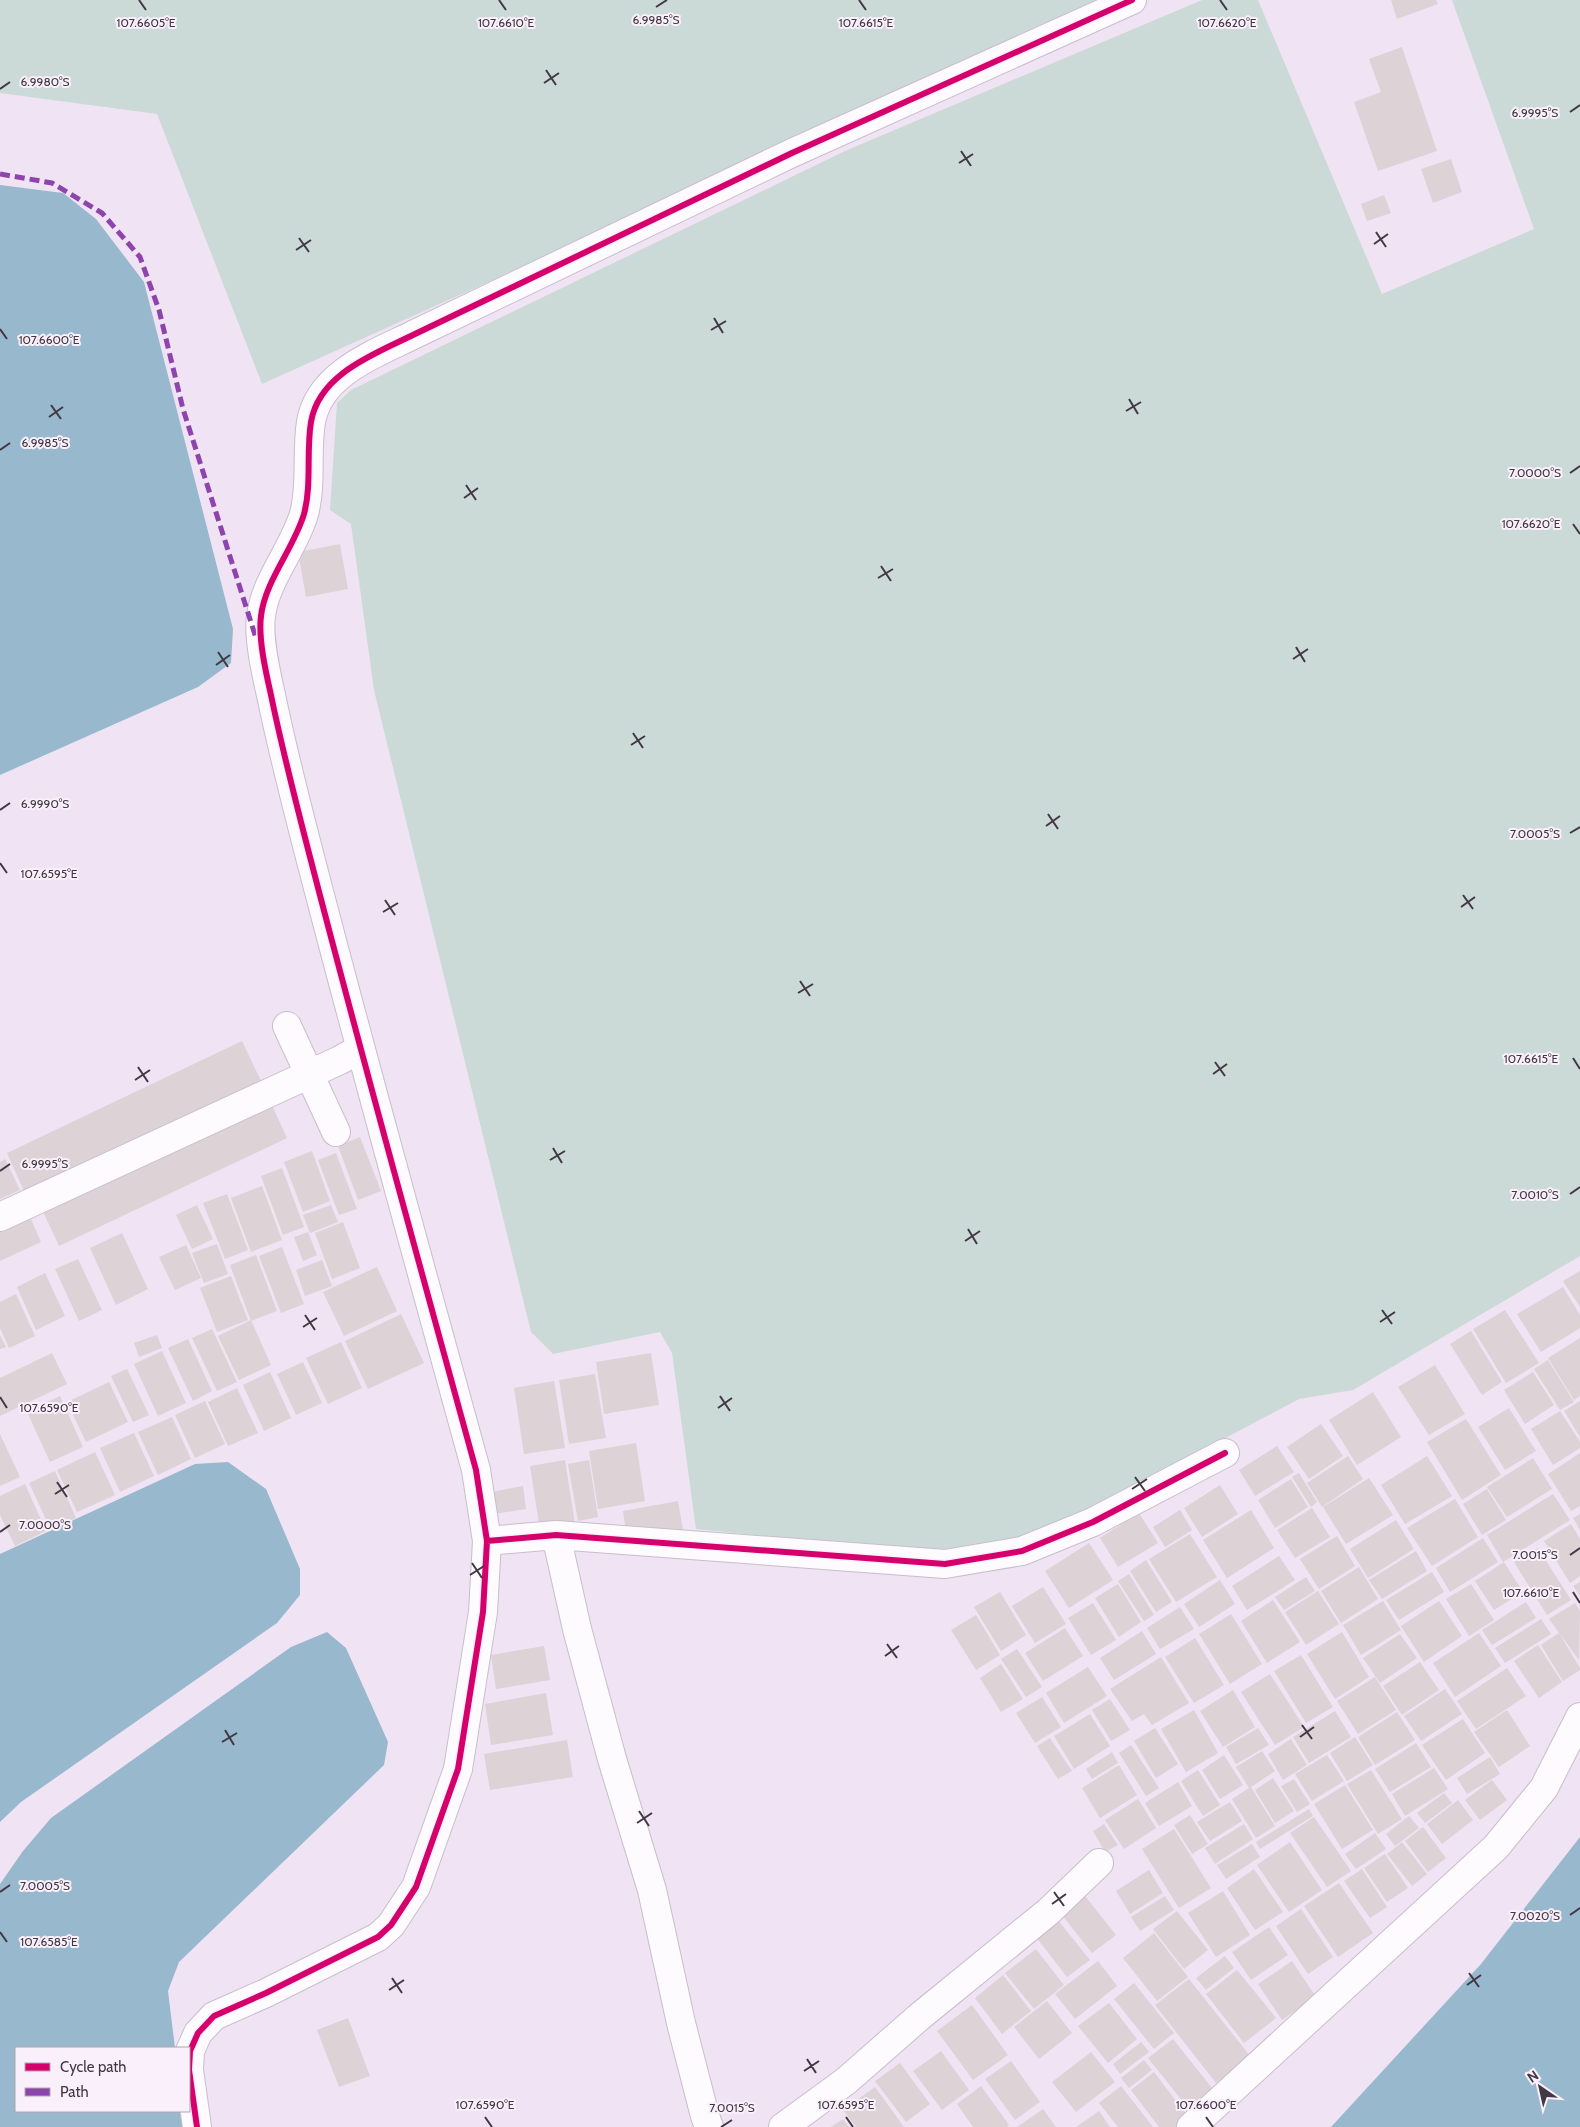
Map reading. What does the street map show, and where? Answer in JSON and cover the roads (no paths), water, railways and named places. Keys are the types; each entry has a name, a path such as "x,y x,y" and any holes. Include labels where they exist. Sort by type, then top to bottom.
{"street":[{"path":"190,2051 198,2033 214,2016 266,1994 378,1937 391,1925 416,1887 458,1770 483,1612 497,1539 476,1470 360,1049 284,760 263,659 260,616 272,581 297,534 304,512 308,487 311,422 317,402 327,388 351,368 424,330 792,153 1132,0"},
{"path":"287,1026 336,1132"},
{"path":"0,1217 310,1074 360,1049"},
{"path":"497,1539 550,1535 945,1564 1022,1551 1093,1522 1225,1453"},
{"path":"550,1535 609,1750 652,1890 681,2023 709,2127"},
{"path":"1190,2127 1496,1847 1544,1788 1580,1717"},
{"path":"783,2127 846,2081 919,2016 1048,1912 1099,1863"},
{"path":"190,2077 197,2127"}],"water":[{"path":"0,185 63,193 96,219 144,282 233,629 231,663 198,687 0,775"},
{"path":"228,1462 266,1489 300,1569 300,1595 277,1623 21,1802 0,1822 0,1554 195,1464"},
{"path":"327,1632 346,1648 388,1742 384,1765 179,1962 168,1991 175,2047 15,2047 15,2112 182,2112 184,2127 0,2127 0,1884 23,1851 51,1818 291,1647"},
{"path":"1580,1837 1580,2127 1331,2127 1481,1964"}]}
